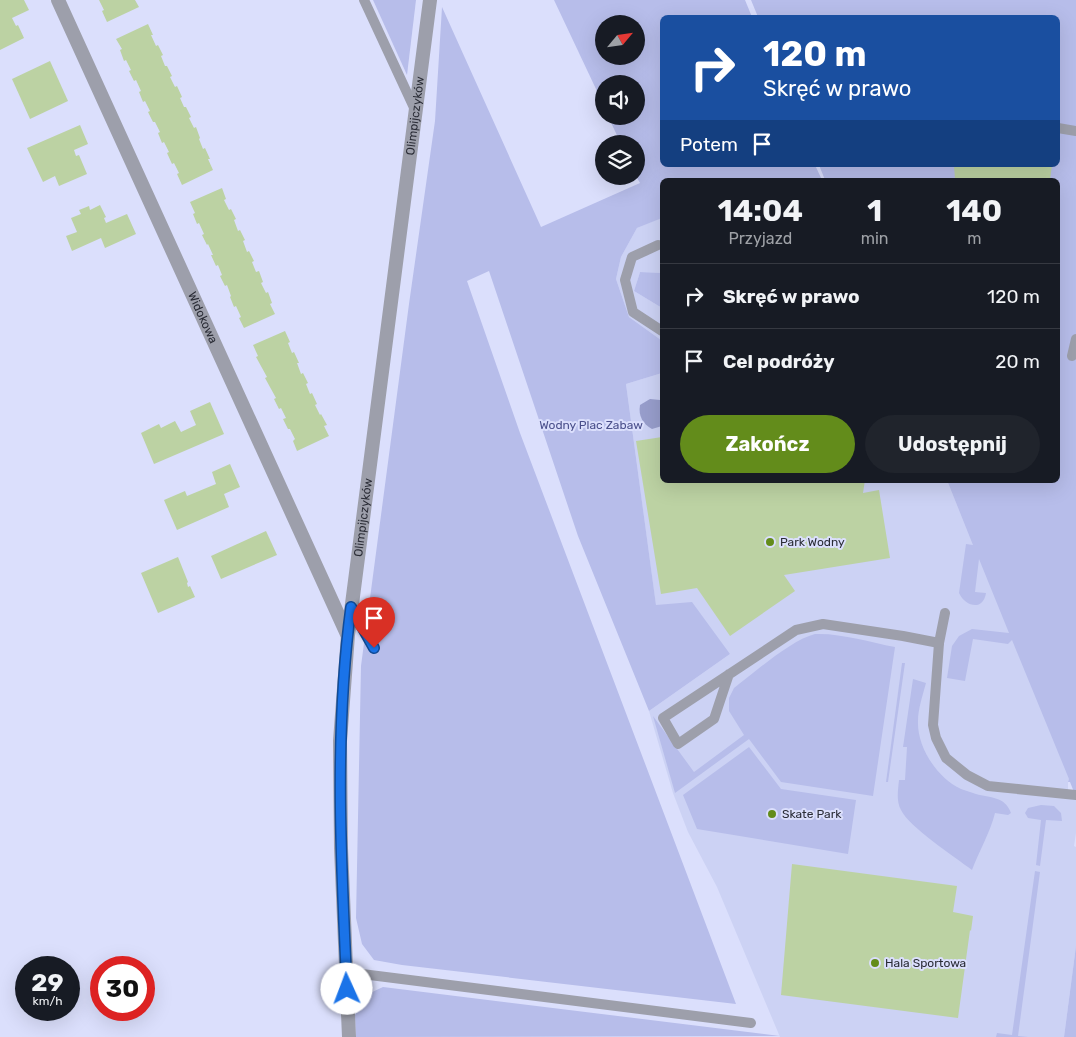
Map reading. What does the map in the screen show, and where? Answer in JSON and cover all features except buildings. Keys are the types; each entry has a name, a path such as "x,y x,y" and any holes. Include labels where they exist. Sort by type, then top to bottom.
{"street":[{"name":"Widokowa","path":"58,0 348,634"},
{"name":"Olimpijczyków","path":"349,1037 341,848 340,741 348,634 430,0"}],"lane":[{"path":"364,0 416,112"},
{"path":"1060,128 1076,131"},
{"path":"658,245 632,257 624,280 633,312 660,330"},
{"path":"1072,356 1076,339"},
{"path":"351,607 374,648"},
{"path":"945,613 939,643 933,725 936,738 946,758 967,775 988,786 1076,795"},
{"path":"729,674 714,719 678,744 663,718 729,674 796,630 823,624 939,643"},
{"path":"346,972 751,1023"}],"shaded area":[{"path":"660,219 660,273 640,272 634,291 660,307 660,339 629,317 616,279 621,257 637,228"},
{"path":"1060,231 1076,755 1075,765 1068,782 1068,794 1076,795 1074,846 1076,847 1076,946 1064,1037 780,1037 717,887 688,832 673,793 649,711 730,654 656,606 626,384 660,374 660,483 1060,483"},
{"path":"650,399 660,400 660,427 652,429 646,425 640,413 640,405"}],"green space":[{"path":"373,0 416,0 407,75"},
{"name":"Wodny Plac Zabaw","path":"554,0 745,0 751,15 660,15 660,167 816,167 821,178 660,178 660,219 637,228 621,257 616,279 629,317 660,339 660,374 626,384 656,605 692,602 730,654 649,711 578,536 489,271 467,281 520,433 736,1004 402,965 374,960 362,944 356,918 361,666 435,121 442,7 541,227 636,185 645,185 645,135 617,135 612,125 645,125 645,75 595,75 595,87"},
{"path":"751,0 1076,0 1076,797 1070,782 1068,782 1069,779 1012,640 1008,644 973,639 965,681 947,678 952,646 959,636 972,629 1009,633 979,559 975,592 986,593 984,599 978,605 969,604 959,593 966,544 973,545 948,483 1060,483 1060,178 824,178 820,167 1060,167 1060,15 757,15"},
{"path":"640,272 660,273 660,307 634,291"},
{"path":"815,634 845,636 895,647 873,796 781,782 749,739 675,793 653,716 694,772 744,735 729,711 729,698 734,688 784,650 805,637"},
{"path":"902,663 905,663 888,782 886,782"},
{"path":"913,679 926,683 918,721 921,741 930,761 952,784 961,789 1001,801 1005,803 1011,813 1008,815 995,813 972,870 922,833 899,807 899,780 905,780 907,747 903,747"},
{"name":"Skate Park","path":"749,747 781,789 856,800 848,854 697,829 683,795"},
{"path":"1041,805 1054,806 1061,813 1062,821 1046,820 1040,866 1036,865 1041,820 1028,818 1025,813 1028,808"},
{"path":"1035,871 1040,872 1018,1036 1028,1037 996,1037 997,1033 1012,1035"},
{"path":"1076,946 1076,1037 1064,1037"},
{"path":"383,987 780,1036 356,1037 355,1015 370,993"}],"place":[{"name":"Park Wodny","path":"770,542"},
{"name":"Skate Park","path":"772,814"},
{"name":"Hala Sportowa","path":"875,963"}],"route":[{"path":"347,989 341,848 340,741 351,607 374,648"}]}
